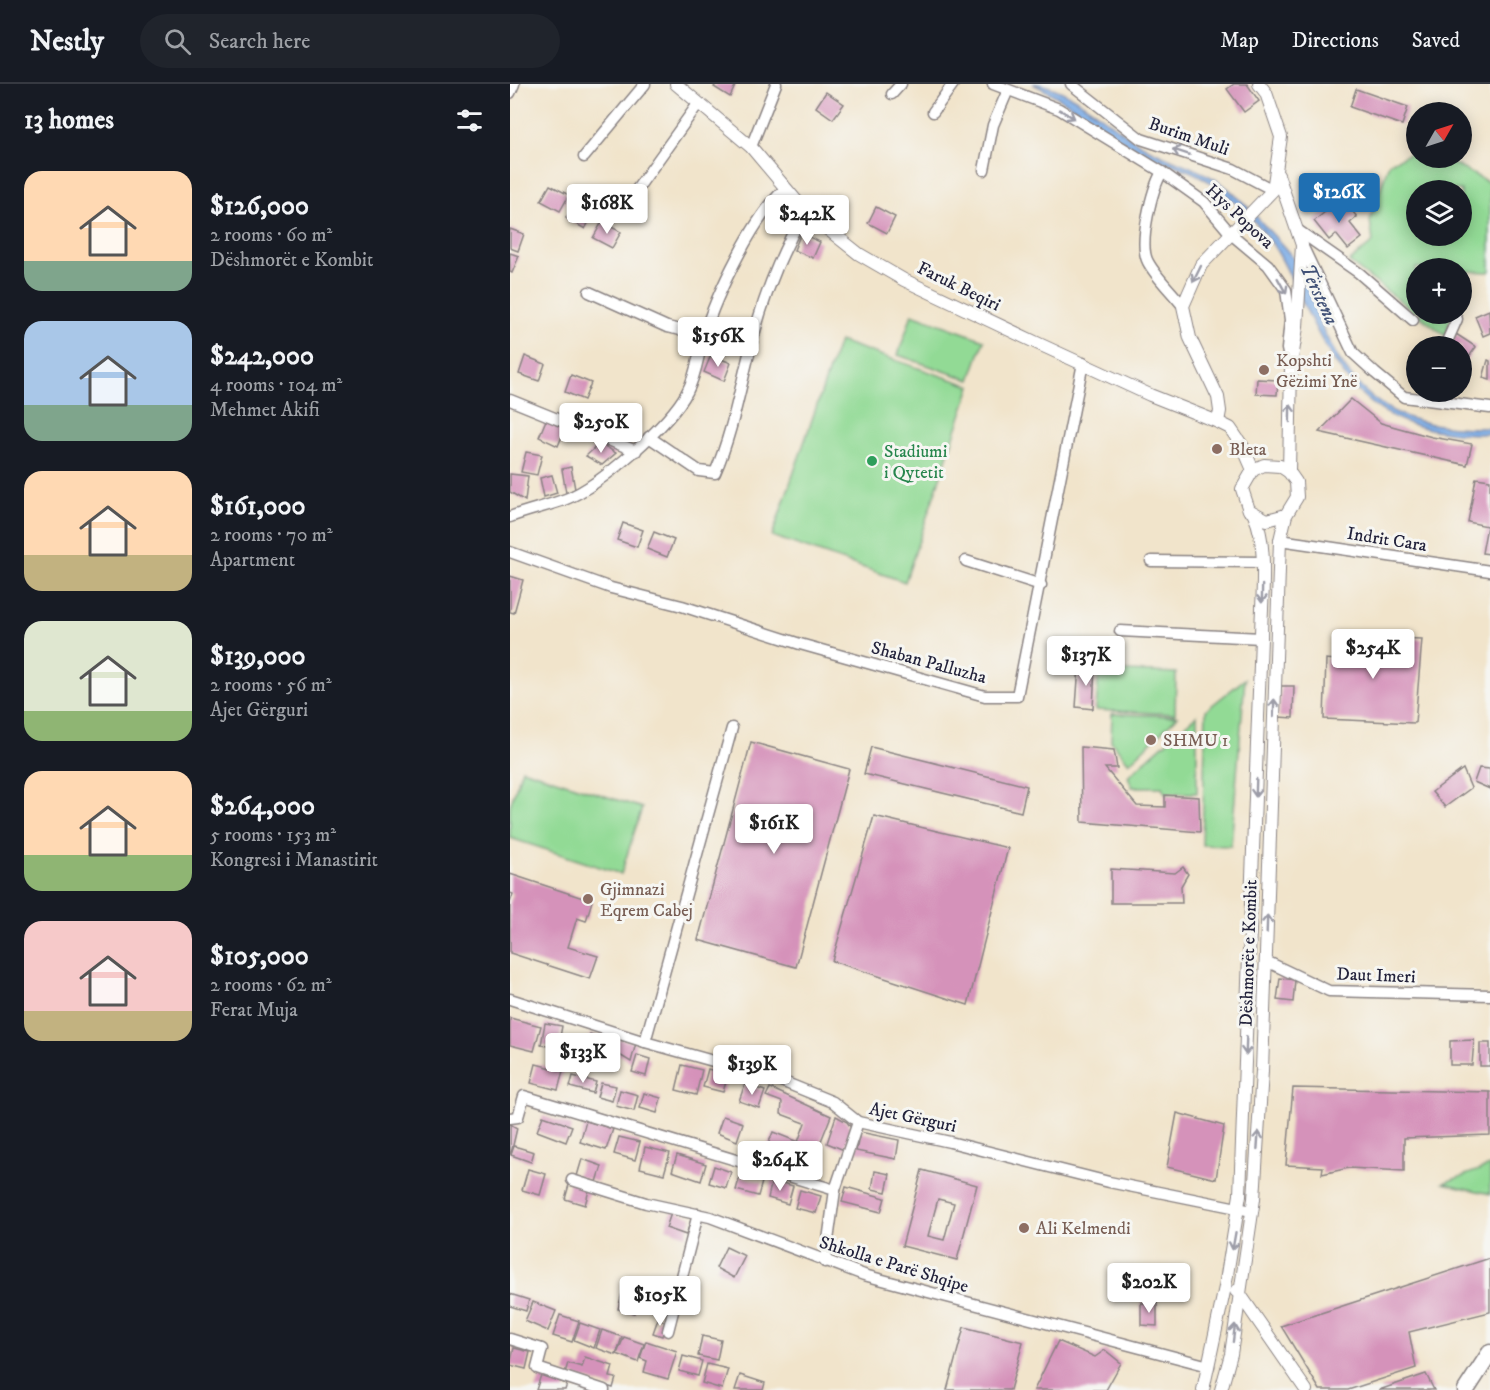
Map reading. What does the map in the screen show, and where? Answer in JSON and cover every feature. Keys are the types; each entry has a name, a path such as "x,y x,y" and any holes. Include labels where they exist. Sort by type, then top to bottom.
{"main road":[{"path":"1467,1390 1490,1353"},
{"path":"1480,1390 1490,1373"}],"street":[{"path":"510,93 514,84"},
{"path":"584,157 645,84"},
{"name":"Faruk Beqiri","path":"676,84 751,147 805,211 859,254 904,279 1150,395 1198,412 1230,428 1243,447 1253,470"},
{"path":"751,147 776,84"},
{"path":"892,94 901,84"},
{"path":"933,112 952,84"},
{"name":"Hys Popova","path":"993,84 1059,109 1162,172 1204,202 1268,265 1286,290 1290,320 1287,349 1291,365"},
{"name":"Burim Muli","path":"1071,84 1141,139 1233,169 1274,190"},
{"path":"1183,306 1201,265 1274,190 1281,137 1266,87"},
{"path":"984,170 993,125 1008,90"},
{"path":"635,192 698,104"},
{"path":"1276,168 1299,231 1301,251 1297,327 1291,365 1289,471 1296,482 1298,497 1286,515 1273,520 1254,515 1245,504 1242,489 1253,470 1269,464 1289,471"},
{"path":"1162,172 1155,184 1146,227 1147,261 1183,306 1190,338 1220,405 1218,422"},
{"path":"510,517 567,499 592,485 621,460 636,452 687,392 694,378 704,335 717,301 771,202 785,189"},
{"path":"649,437 699,471 715,473 728,444 754,333 789,239 805,211"},
{"path":"1299,231 1359,273 1406,314"},
{"path":"1301,251 1353,352 1406,397"},
{"path":"589,292 667,327 704,335"},
{"name":"Shaban Palluzha","path":"510,552 611,588 682,606 800,644 986,696 1017,696 1041,585 1083,363"},
{"path":"1198,412 1212,402 1213,389"},
{"path":"510,400 636,452"},
{"path":"1460,402 1490,408"},
{"name":"Dëshmorët e Kombit","path":"1203,1390 1239,1208 1261,638 1262,562 1258,524 1254,515"},
{"name":"Dëshmorët e Kombit","path":"1221,1390 1231,1354 1252,1211 1266,962 1280,540 1286,515"},
{"name":"Indrit Cara","path":"1280,540 1490,571"},
{"path":"966,561 1041,585"},
{"path":"1151,561 1262,562"},
{"path":"1120,631 1261,638"},
{"path":"1260,665 1276,666"},
{"path":"645,1042 732,728"},
{"path":"1255,810 1271,812"},
{"name":"Daut Imeri","path":"1266,962 1329,991 1490,995"},
{"name":"Ajet Gërguri","path":"510,999 645,1042 774,1078 833,1102 858,1122 950,1142 1109,1182 1252,1211"},
{"path":"510,1118 518,1117 524,1096 835,1190"},
{"path":"825,1262 835,1190 858,1122"},
{"name":"Shkolla e Parë Shqipe","path":"572,1180 646,1203 698,1214 825,1262 922,1291 1209,1366"},
{"path":"668,1331 698,1214"},
{"path":"1225,1287 1239,1293 1306,1390"},
{"path":"510,1339 542,1349 537,1368 604,1390"}],"green space":[{"path":"1406,155 1406,168 1461,168 1490,183 1490,270 1489,272 1472,271 1472,258 1406,258 1406,305 1349,262 1373,242 1370,220 1389,163"},
{"path":"912,314 984,340 970,380 898,355"},
{"path":"1430,324 1449,324 1446,336"},
{"name":"Stadiumi i Qytetit","path":"839,341 971,386 905,582 772,536"},
{"path":"1099,670 1176,673 1175,714 1096,710"},
{"path":"1245,679 1231,846 1202,845 1206,710"},
{"path":"1112,714 1178,716 1129,763 1111,741"},
{"path":"1197,715 1197,793 1165,793 1162,787 1132,787 1128,776"},
{"path":"522,769 642,808 621,874 510,838 510,806"},
{"path":"1490,1166 1490,1194 1443,1183"}],"water":[{"path":"1033,84 1058,90 1071,97 1141,144 1220,182 1246,205 1296,262 1325,334 1339,360 1355,381 1372,397 1391,410 1412,419 1461,428 1490,428 1490,434 1452,432 1421,427 1394,417 1372,403 1352,385 1335,362 1318,334 1274,247 1262,230 1241,208 1225,193 1200,176 1141,152 1061,99"}],"building":[{"path":"716,84 736,84 730,97 714,87"},
{"path":"1234,84 1247,84 1259,101 1244,112 1227,89"},
{"path":"1356,89 1406,106 1406,113 1402,125 1350,107"},
{"path":"826,92 844,104 833,119 816,107"},
{"path":"550,185 569,195 560,211 541,201"},
{"path":"1342,198 1357,217 1350,223 1362,238 1348,249 1336,234 1329,240 1314,221"},
{"path":"575,202 594,212 585,229 566,218"},
{"path":"876,207 895,217 887,233 868,223"},
{"path":"602,222 621,232 612,248 593,238"},
{"path":"510,229 524,234 518,251 510,248"},
{"path":"801,233 820,242 813,258 794,250"},
{"path":"510,253 519,256 512,273 510,272"},
{"path":"1489,310 1490,333 1483,336 1475,316"},
{"path":"711,355 731,363 724,381 704,372"},
{"path":"525,356 545,364 539,381 519,374"},
{"path":"1488,360 1490,361 1490,380 1483,378"},
{"path":"571,375 591,383 584,400 565,392"},
{"name":"Kopshti Gëzimi Ynë","path":"1257,379 1278,380 1277,395 1256,394"},
{"path":"1351,399 1381,423 1432,437 1472,444 1467,465 1319,432"},
{"path":"546,420 565,429 558,446 539,437"},
{"path":"600,443 616,453 602,465 586,456"},
{"path":"526,452 542,455 537,475 521,472"},
{"path":"571,467 575,489 566,493 562,469"},
{"path":"510,474 528,476 525,501 510,492"},
{"path":"552,475 557,493 544,497 540,478"},
{"path":"1476,478 1490,480 1490,554 1482,553 1487,526 1468,522"},
{"path":"623,523 643,530 637,547 617,540"},
{"path":"654,532 674,540 667,557 647,549"},
{"path":"510,576 523,580 514,613 510,612"},
{"path":"1336,636 1422,639 1415,723 1324,719 1326,659 1336,660"},
{"path":"1079,665 1095,666 1093,709 1076,707"},
{"path":"1281,686 1294,686 1293,718 1279,717"},
{"path":"751,742 849,769 796,967 698,940"},
{"path":"871,747 1027,786 1021,812 864,774"},
{"name":"SHMU 1","path":"1081,747 1114,750 1117,768 1105,768 1137,806 1165,807 1165,795 1199,797 1200,832 1082,822"},
{"path":"1479,768 1490,769 1490,789 1474,782"},
{"path":"1463,769 1471,788 1445,807 1432,792"},
{"path":"874,816 1008,848 968,1005 832,961"},
{"path":"1183,867 1188,874 1181,886 1182,903 1111,903 1111,869 1175,873"},
{"path":"510,874 592,901 586,921 577,918 568,947 598,956 590,979 510,953 510,903 513,894 510,893"},
{"path":"1280,978 1295,980 1293,1002 1277,1000"},
{"path":"510,1018 541,1026 534,1051 510,1045"},
{"path":"545,1023 562,1026 558,1048 541,1045"},
{"path":"590,1034 610,1040 606,1058 585,1052"},
{"path":"616,1038 636,1043 631,1062 613,1051"},
{"path":"564,1040 580,1047 575,1060 566,1053 561,1059 553,1056 551,1050 560,1051"},
{"path":"1474,1040 1472,1065 1450,1065 1450,1041"},
{"path":"1480,1043 1490,1043 1490,1066 1480,1066"},
{"path":"637,1055 650,1059 646,1076 632,1072"},
{"path":"536,1064 563,1071 558,1090 531,1083"},
{"path":"682,1065 702,1070 696,1095 676,1090"},
{"path":"708,1069 728,1075 723,1092 703,1087"},
{"path":"573,1076 596,1082 593,1093 570,1087"},
{"path":"601,1083 616,1086 612,1101 597,1097"},
{"path":"745,1084 765,1091 759,1108 739,1101"},
{"path":"770,1088 831,1116 813,1161 767,1147 773,1132 798,1142 805,1123 781,1114 782,1102 766,1096"},
{"path":"1293,1088 1490,1092 1490,1135 1404,1138 1404,1171 1349,1168 1322,1174 1323,1167 1286,1165"},
{"path":"620,1090 638,1095 634,1111 616,1106"},
{"path":"644,1093 661,1098 657,1113 640,1108"},
{"path":"1177,1113 1224,1126 1216,1179 1167,1167"},
{"path":"543,1116 572,1126 566,1142 537,1131"},
{"path":"723,1116 743,1123 737,1141 717,1133"},
{"path":"836,1116 847,1122 852,1129 844,1150 827,1143"},
{"path":"586,1121 613,1129 606,1150 580,1142"},
{"path":"510,1124 517,1128 511,1154 510,1154"},
{"path":"860,1132 899,1140 896,1159 856,1151"},
{"path":"619,1137 640,1142 635,1160 614,1154"},
{"path":"514,1146 534,1152 531,1162 511,1155"},
{"path":"645,1147 670,1153 664,1174 640,1168"},
{"path":"677,1155 706,1164 701,1181 672,1171"},
{"path":"582,1159 602,1166 597,1182 577,1176"},
{"path":"714,1166 731,1172 726,1188 709,1183"},
{"path":"528,1169 546,1174 540,1195 522,1190"},
{"path":"922,1170 977,1185 957,1260 902,1246","holes":["938,1199 954,1203 944,1240 928,1236"]},
{"path":"875,1171 890,1174 886,1192 872,1189"},
{"path":"740,1176 762,1182 758,1196 736,1190"},
{"path":"772,1180 793,1186 788,1204 768,1198"},
{"path":"570,1181 590,1187 585,1205 565,1199"},
{"path":"846,1187 885,1198 881,1212 842,1202"},
{"path":"800,1190 821,1196 816,1213 795,1208"},
{"path":"672,1210 692,1217 686,1235 666,1228"},
{"path":"726,1247 745,1256 734,1278 716,1268"},
{"path":"1490,1258 1490,1312 1409,1332 1416,1368 1348,1390 1320,1390 1281,1326"},
{"path":"624,1285 640,1289 634,1313 618,1309"},
{"path":"510,1294 529,1300 526,1311 510,1306"},
{"path":"533,1302 556,1311 548,1331 525,1321"},
{"path":"1141,1303 1157,1303 1157,1326 1141,1325"},
{"path":"560,1315 579,1321 572,1342 553,1336"},
{"path":"658,1319 667,1322 662,1336 653,1333"},
{"path":"580,1323 600,1330 594,1348 574,1340"},
{"path":"964,1327 1023,1342 1010,1390 947,1390"},
{"path":"602,1330 622,1337 616,1355 596,1348"},
{"path":"702,1336 721,1340 717,1360 698,1356"},
{"path":"624,1337 644,1344 638,1362 617,1354"},
{"path":"646,1341 677,1351 668,1379 644,1372 647,1361 640,1358"},
{"path":"1058,1341 1095,1357 1105,1350 1121,1363 1106,1390 1034,1390"},
{"path":"514,1348 530,1352 526,1369 510,1365"},
{"path":"683,1356 702,1361 698,1376 679,1371"},
{"path":"585,1357 613,1366 610,1377 616,1378 613,1388 565,1373 568,1363 582,1367"},
{"path":"707,1364 728,1369 722,1389 702,1383"},
{"path":"1426,1374 1434,1390 1379,1390"},
{"path":"541,1375 567,1384 565,1390 536,1390"},
{"path":"740,1375 765,1383 763,1390 735,1390"}],"place":[{"name":"Kopshti Gëzimi Ynë","path":"1264,370"},
{"name":"Bleta","path":"1217,449"},
{"name":"Stadiumi i Qytetit","path":"872,461"},
{"name":"SHMU 1","path":"1151,740"},
{"name":"Gjimnazi Eqrem Cabej","path":"588,899"},
{"name":"Ali Kelmendi","path":"1024,1228"}],"water label":[{"name":"Tërstena","path":"1320,294"}]}
